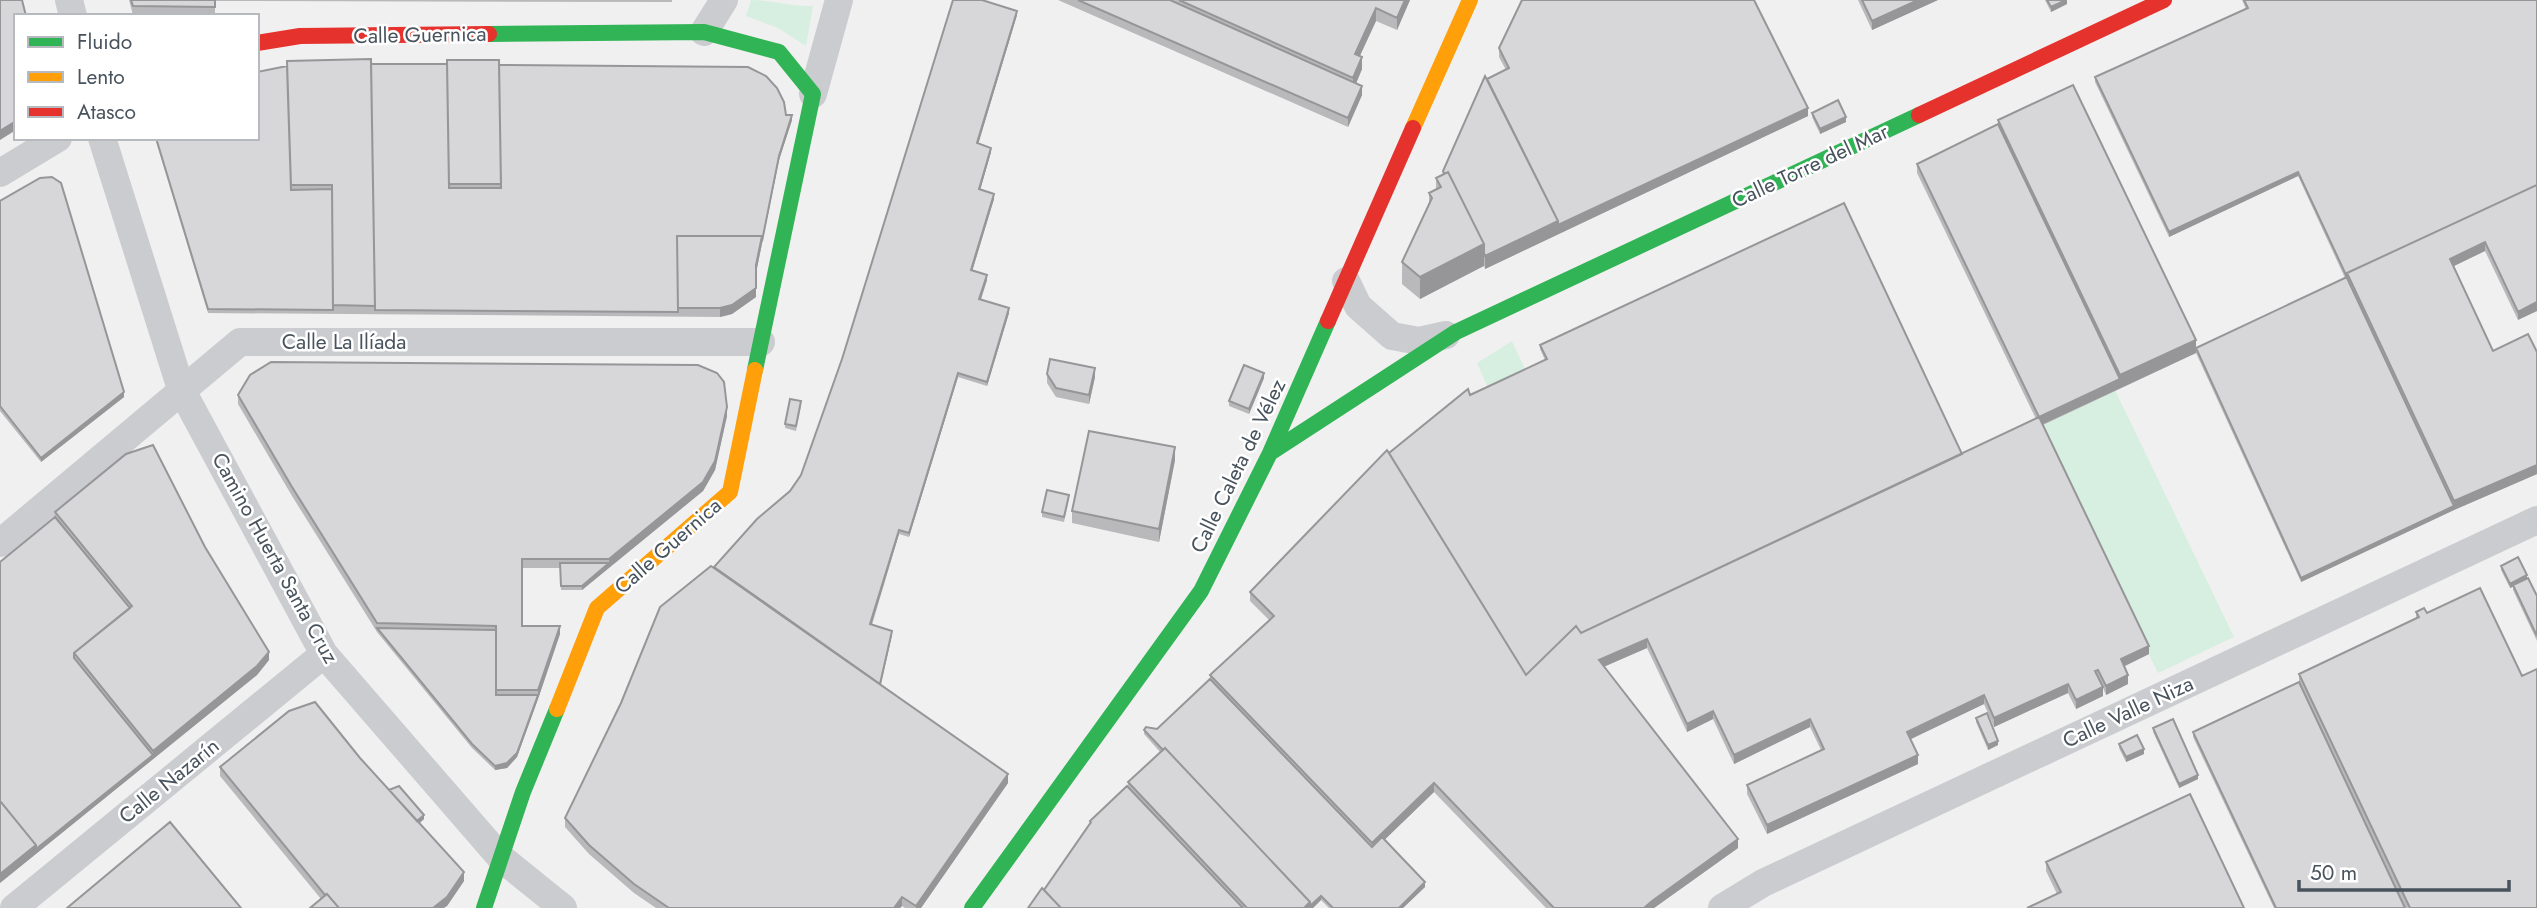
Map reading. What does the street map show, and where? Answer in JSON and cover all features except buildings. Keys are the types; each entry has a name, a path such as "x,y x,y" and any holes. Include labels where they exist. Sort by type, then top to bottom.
{"street":[{"path":"704,32 723,0"},
{"name":"Calle Guernica","path":"484,908 523,792 597,608 730,492 813,94 839,0"},
{"name":"Calle Caleta de Vélez","path":"972,908 1201,591 1270,453 1470,0"},
{"name":"Calle Torre del Mar","path":"1270,453 1456,332 2164,0"},
{"name":"Calle Guernica","path":"259,43 300,36 704,32 779,52 813,94"},
{"path":"0,173 55,140"},
{"name":"Camino Huerta Santa Cruz","path":"103,140 181,389 324,654 500,858 563,908"},
{"name":"Calle Torre del Mar","path":"1346,281 1358,306 1392,336 1419,341 1456,332"},
{"name":"Calle La Ilíada","path":"0,543 240,342 761,342"},
{"name":"Calle Valle Niza","path":"1722,908 1763,883 2537,520"},
{"name":"Calle Nazarín","path":"14,908 324,654"}],"green space":[{"path":"751,0 813,6 806,46 778,28 746,16"},
{"path":"1512,341 1525,369 1488,388 1477,363"},
{"path":"2115,390 2234,637 2158,673 2039,426"}],"traffic: fast":[{"path":"489,34 704,32 779,52 813,94 755,370"},
{"path":"1270,453 1456,332 1919,115"},
{"path":"972,908 1201,591 1270,453 1328,321"},
{"path":"484,908 523,792 557,709"}],"traffic: slow":[{"path":"1413,128 1470,0"},
{"path":"557,709 597,608 730,492 755,370"}],"traffic: jam":[{"path":"1919,115 2164,0"},
{"path":"259,43 300,36 489,34"},
{"path":"1328,321 1413,128"}]}
